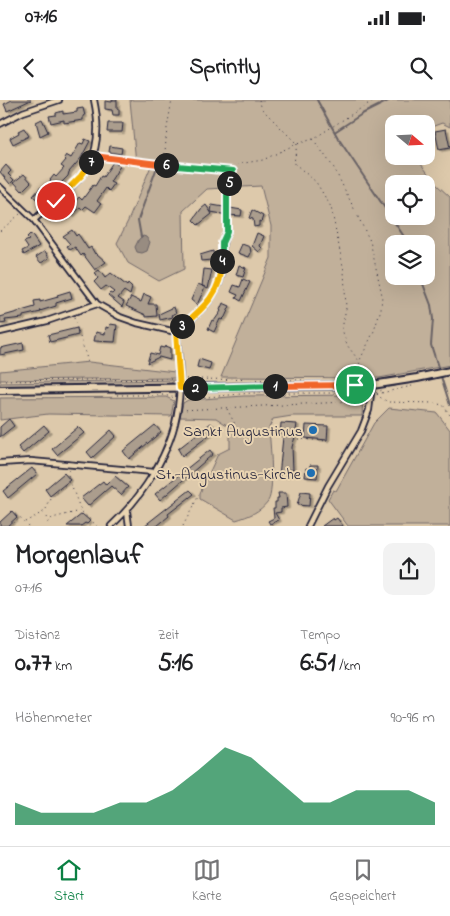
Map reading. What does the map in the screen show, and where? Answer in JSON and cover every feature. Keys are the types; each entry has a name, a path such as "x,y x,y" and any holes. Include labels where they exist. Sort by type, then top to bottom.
{"main road":[{"path":"0,390 180,388 371,382 449,371"}],"street":[{"path":"0,124 23,112 59,100"},
{"path":"34,220 81,176 94,156 98,140 98,126 94,100"},
{"path":"0,187 34,220 97,304 120,317 176,332"},
{"path":"176,332 203,309 216,290 222,267 222,243 227,232"},
{"path":"0,332 47,321 97,304"},
{"path":"111,526 127,511 154,472 166,448 180,399 176,332"},
{"path":"308,526 328,486 367,419 371,382"},
{"path":"0,463 31,461 154,472"},
{"path":"127,511 129,526"}],"path":[{"path":"164,165 167,128 172,100"},
{"path":"259,100 262,109 297,144"},
{"path":"227,232 227,195 230,178 238,164 263,160 297,144 313,139 374,100"},
{"path":"313,139 334,168 370,241 382,295 381,309 374,330 359,362"},
{"path":"297,144 294,163 316,182 331,207 344,271 346,308 342,329 347,345 359,362 364,374 371,382"},
{"path":"94,156 233,171"},
{"path":"0,231 25,210"},
{"path":"73,313 88,362"},
{"path":"0,381 220,378 305,380"},
{"path":"363,379 371,382"},
{"path":"377,394 423,383"},
{"path":"115,395 164,395 180,399 246,393 371,392 388,402 433,403 443,406 450,415"},
{"path":"178,410 370,400"},
{"path":"227,408 236,426"},
{"path":"298,439 327,441"},
{"path":"70,464 68,477 71,480 82,511 97,526"},
{"path":"25,522 43,512 52,497 71,480"},
{"path":"183,526 200,493"},
{"path":"44,526 52,518 82,511"},
{"path":"43,512 49,520"},
{"path":"9,526 20,517 28,526"}],"shaded area":[{"path":"130,100 450,100 450,127 442,123 435,126 435,115 385,115 385,165 422,165 429,175 385,175 385,225 435,225 435,183 450,197 450,365 379,378 221,377 271,258 271,226 261,186 207,189 183,211 184,269 159,281 128,263 117,243 151,166 136,163"},
{"path":"143,236 150,242 147,251 137,252 135,247"},
{"path":"89,362 175,372 175,378 0,380 0,371"},
{"path":"175,380 170,384 0,387 0,383"},
{"path":"363,395 362,416 292,416 273,419 269,428 272,466 270,496 265,505 258,511 236,520 200,499 200,493 218,454 230,448 230,427 216,418 180,417 183,403 188,400 244,396"},
{"path":"166,397 174,401 171,416 48,414 0,420 0,398"},
{"path":"389,408 437,413 450,430 450,526 348,526 328,499 333,490 336,491 374,423"}],"building":[{"path":"12,100 31,100 7,111 4,104"},
{"path":"112,100 117,100 119,115 113,115 112,110 105,109 105,101 112,102"},
{"path":"83,108 85,116 83,116 83,120 64,123 64,120 51,123 49,116 63,111 63,114 77,112 77,109"},
{"path":"42,119 48,132 40,136 36,122"},
{"path":"108,123 123,123 122,132 107,132"},
{"path":"24,128 29,136 13,144 10,138"},
{"path":"446,129 450,148 439,150 435,131"},
{"path":"85,139 90,141 81,158 69,172 68,176 57,187 55,185 41,203 33,196 41,187 43,189 51,181 54,175 56,177 64,168 61,166 66,160 64,158 66,155 71,158 80,143 83,144"},
{"path":"110,146 122,148 121,154 109,152"},
{"path":"113,162 120,166 110,182 114,184 109,191 106,188 97,201 101,204 95,212 86,206 82,210 80,208 71,216 68,212 74,203 79,197 82,200 93,185 95,186 101,176 103,177"},
{"path":"6,165 11,171 8,174 14,180 10,184 0,172"},
{"path":"24,174 31,182 22,191 14,182"},
{"path":"206,205 212,214 198,225 193,220"},
{"path":"212,205 242,210 241,216 211,212"},
{"path":"252,210 263,216 261,222 259,221 259,226 254,227 253,219 249,218"},
{"path":"72,230 76,236 78,234 88,249 91,247 95,254 106,262 95,270 75,247 70,250 67,246 70,244 63,236"},
{"path":"257,233 264,236 260,246 262,248 259,252 252,246"},
{"path":"31,234 39,246 24,255 22,251 28,248 24,242 29,240 27,238"},
{"path":"242,244 250,247 251,253 249,257 238,253"},
{"path":"45,251 49,258 41,263 36,257"},
{"path":"213,251 214,258 201,261 200,255"},
{"path":"239,265 246,268 243,277 236,275"},
{"path":"204,269 212,270 208,289 202,286"},
{"path":"99,270 105,278 111,273 132,288 130,295 124,291 118,298 124,302 122,307 108,295 114,292 106,286 101,290 94,282 98,278 95,273"},
{"path":"243,279 250,282 241,301 236,298 238,295 231,292 234,285 240,287"},
{"path":"198,284 205,287 197,305 191,300"},
{"path":"70,291 72,298 56,303 56,306 23,316 23,318 5,320 6,323 0,324 0,317 35,307 34,301 40,300 40,302 58,297 57,295"},
{"path":"144,294 151,297 148,304 156,304 157,316 146,317 146,315 126,306 131,297 141,302"},
{"path":"223,303 230,306 225,317 222,320 220,319 214,332 208,329 212,320 214,321 221,311"},
{"path":"174,307 176,313 172,315 173,317 160,320 159,314"},
{"path":"110,324 117,325 115,342 94,341 96,332 105,334 106,327 109,328"},
{"path":"77,328 78,335 50,342 48,335"},
{"path":"23,343 24,350 0,355 0,348"},
{"path":"165,346 170,348 170,360 159,357 147,363 150,353 158,355 160,347 164,348"},
{"path":"199,359 211,363 209,370 197,367"},
{"path":"9,419 14,426 0,437 0,427"},
{"path":"211,423 216,430 182,456 178,449"},
{"path":"281,423 297,424 292,447 293,470 286,470 286,477 279,476 283,437 280,436"},
{"path":"44,425 49,431 23,453 18,447"},
{"path":"155,425 161,432 129,459 123,451"},
{"path":"306,425 328,426 327,440 305,438"},
{"path":"78,427 84,433 57,455 52,449"},
{"path":"111,430 116,436 92,458 87,452"},
{"path":"210,450 213,454 160,500 155,494"},
{"name":"St.-Augustinus-Kirche","path":"310,465 318,465 317,478 305,477 306,468 309,469"},
{"path":"32,468 37,474 8,498 3,491"},
{"path":"64,473 70,480 50,496 45,489"},
{"path":"115,476 128,487 121,495 111,486 88,506 81,498 103,481 106,485"},
{"path":"190,490 194,494 168,514 169,516 157,526 144,526"},
{"path":"301,492 310,493 309,506 297,505"},
{"path":"278,493 286,493 287,507 281,508 281,512 275,513 279,520 270,524 268,521 274,518 273,508 275,508 277,498 279,498"},
{"path":"12,511 17,517 7,526 0,526 0,522"},
{"path":"82,514 90,521 87,524 67,526"},
{"path":"333,518 334,520 337,518 343,526 322,526"}],"waterway":[{"path":"317,100 338,138 403,235"},
{"path":"336,131 362,114 390,100"},
{"path":"141,237 138,220 157,167"},
{"path":"423,285 431,305 433,319 431,345 450,405"}],"place":[{"name":"Sankt Augustinus","path":"313,430"},
{"name":"St.-Augustinus-Kirche","path":"311,473"}],"route":[{"path":"56,201 81,176 94,156 233,171 227,195 227,232 222,243 222,267 216,290 203,309 176,332 180,388 355,385"}]}
